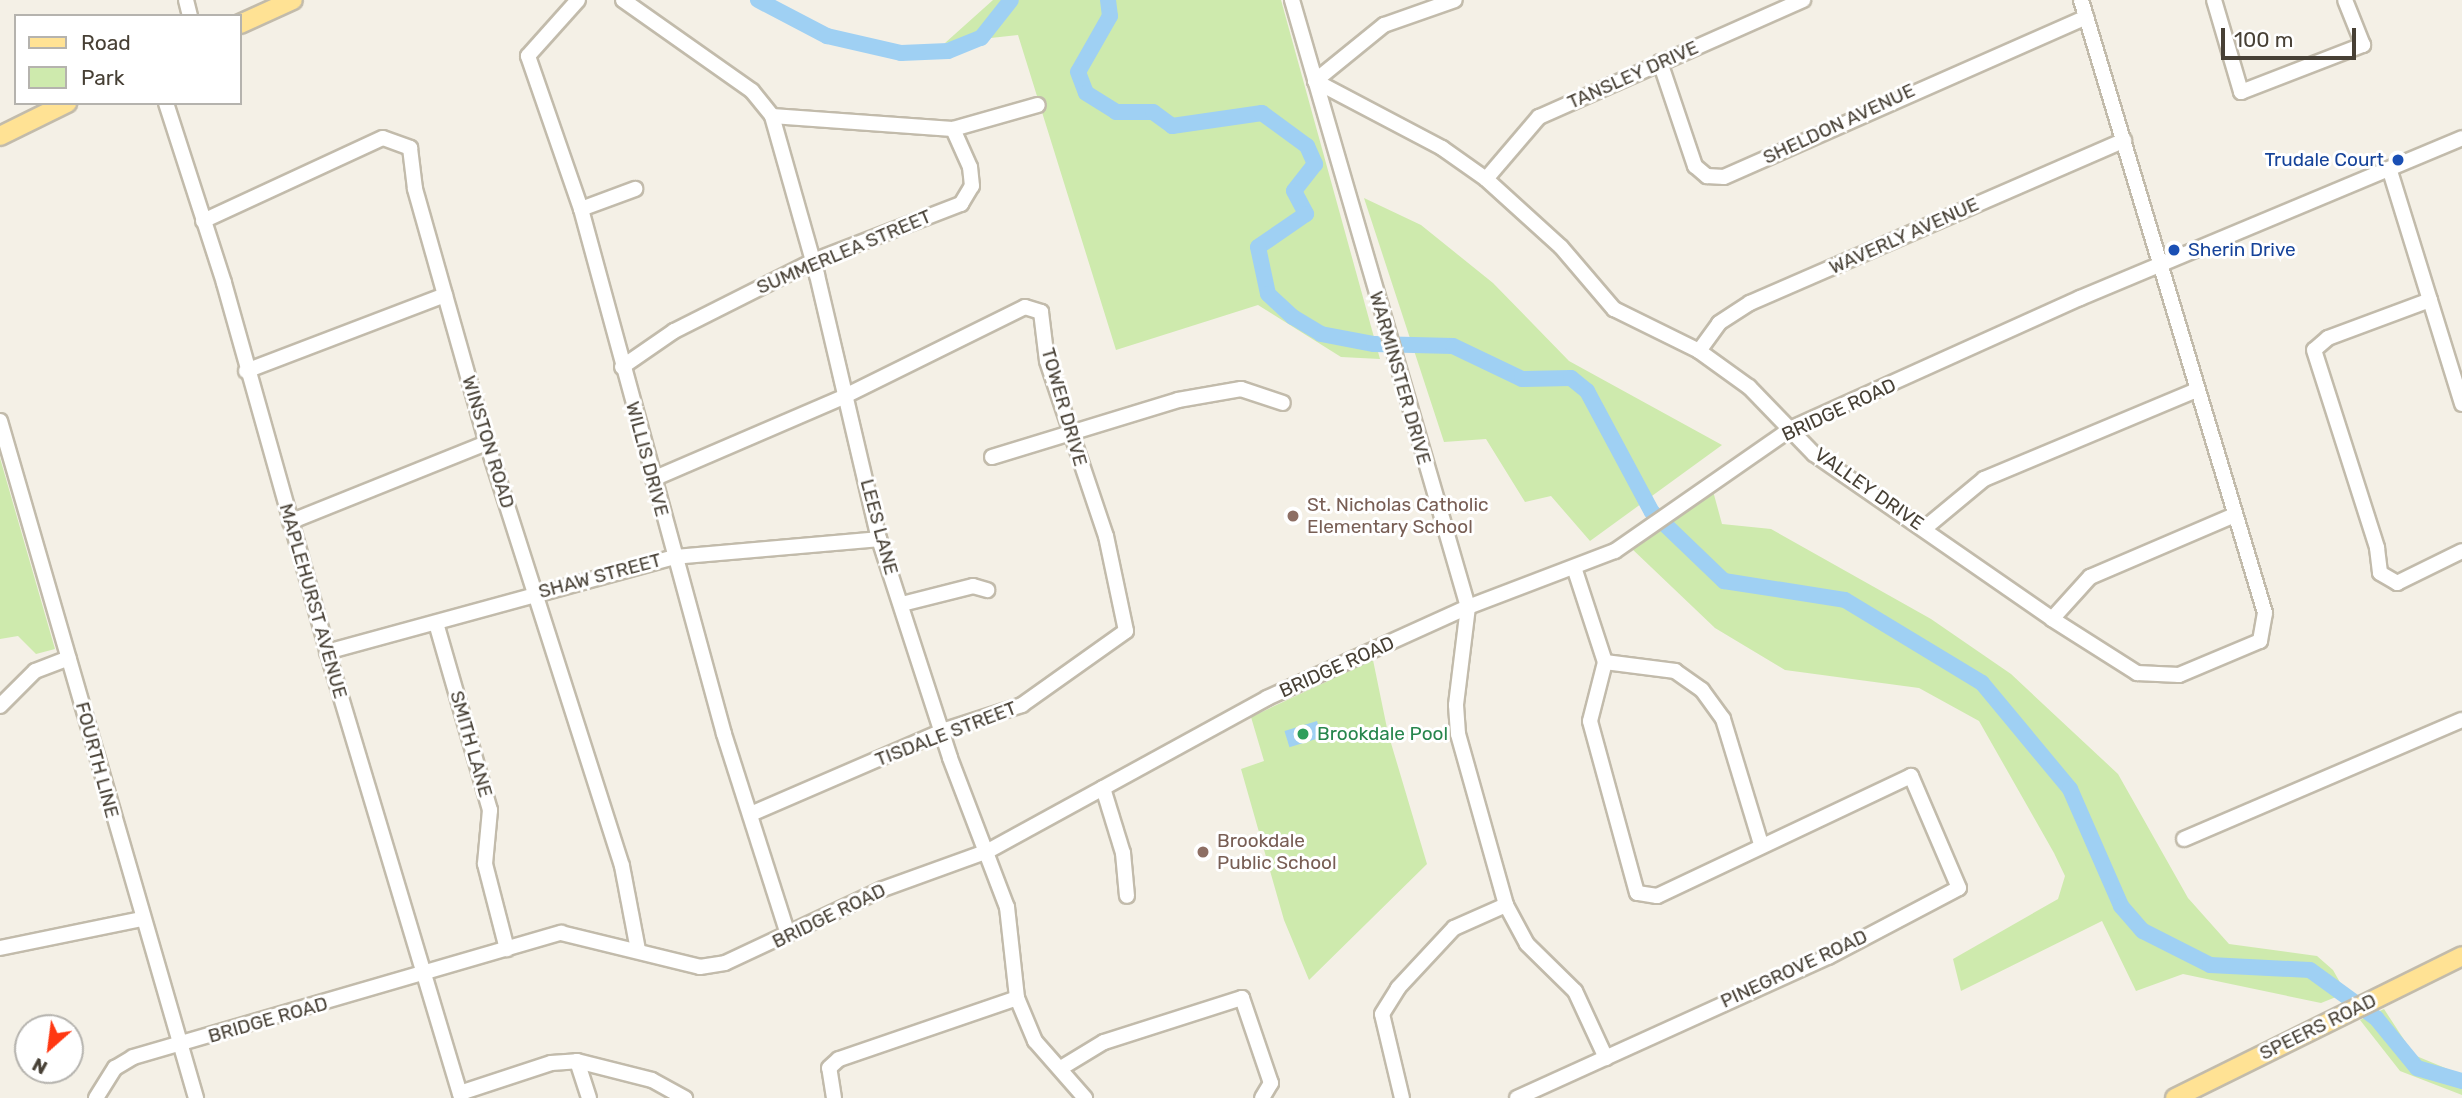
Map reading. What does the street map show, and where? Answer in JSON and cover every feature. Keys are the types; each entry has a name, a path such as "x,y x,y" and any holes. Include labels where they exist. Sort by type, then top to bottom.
{"main road":[{"path":"242,23 293,0"},
{"path":"0,136 63,105"},
{"name":"SPEERS ROAD","path":"2175,1098 2462,956"}],"street":[{"name":"WILLIS DRIVE","path":"578,0 528,57 581,209 674,557 788,934"},
{"name":"LEES LANE","path":"623,0 752,91 772,116 813,261 843,397 880,539 1007,907 1017,998 1035,1041 1085,1098"},
{"name":"WARMINSTER DRIVE","path":"1292,0 1346,174 1386,337 1468,607 1456,705 1458,734 1506,905 1527,944 1575,991 1606,1058"},
{"path":"1455,0 1384,25 1315,81 1442,148 1486,179"},
{"name":"TANSLEY DRIVE","path":"1486,179 1539,117 1802,0"},
{"path":"2052,618 2090,577 2235,515 2081,0"},
{"path":"2214,0 2241,92 2363,45 2345,0"},
{"name":"SHELDON AVENUE","path":"1660,62 1695,166 1707,176 1724,177 2086,17"},
{"name":"MAPLEHURST AVENUE","path":"167,105 203,221 423,975 461,1095"},
{"path":"772,116 953,130 1038,106"},
{"name":"SUMMERLEA STREET","path":"622,367 674,331 813,261 961,204 972,186 970,167 953,130"},
{"name":"WINSTON ROAD","path":"203,221 383,138 410,148 445,295 487,443 539,593 622,866 638,950"},
{"name":"BRIDGE ROAD","path":"96,1098 115,1068 133,1057 561,933 699,967 725,963 883,889 988,851 1267,698 1468,607 1575,570 1615,551 1675,506 1792,428 2160,265 2390,171 2462,138"},
{"name":"WAVERLY AVENUE","path":"1699,351 1720,323 1750,303 2123,140"},
{"path":"2390,171 2462,404"},
{"name":"VALLEY DRIVE","path":"1486,179 1561,247 1614,309 1699,351 1792,428 1814,454 2052,618 2137,673 2157,677 2179,675 2260,640 2265,613 2235,515"},
{"path":"581,209 635,189"},
{"path":"246,371 445,295"},
{"path":"2430,300 2328,338 2314,350 2377,548 2380,573 2397,583 2462,551"},
{"name":"TOWER DRIVE","path":"843,397 1025,307 1041,312 1046,360 1106,536 1126,631"},
{"path":"992,457 1178,400 1241,389 1283,403"},
{"path":"1925,528 1984,479 2197,390"},
{"path":"653,479 843,397"},
{"name":"FOURTH LINE","path":"0,421 141,919 197,1098"},
{"path":"290,522 487,443"},
{"name":"SHAW STREET","path":"327,652 674,557 880,539"},
{"path":"1575,570 1605,662 1590,721 1637,893 1657,896 1762,844 1723,719 1702,690 1675,671 1605,662"},
{"path":"902,604 973,586 987,590"},
{"name":"SMITH LANE","path":"436,623 490,810 485,864 507,949"},
{"name":"TISDALE STREET","path":"753,813 945,730 1023,705 1126,631"},
{"path":"0,706 35,671 69,658"},
{"path":"2184,839 2462,719"},
{"name":"PINEGROVE ROAD","path":"1517,1098 1828,957 1959,888 1911,776 1762,844"},
{"path":"1103,788 1123,853 1126,896"},
{"path":"1402,1098 1382,1014 1398,988 1454,928 1506,905"},
{"path":"0,948 141,919"},
{"path":"834,1098 829,1068 839,1059 1017,998"},
{"path":"1061,1068 1104,1042 1242,998 1271,1083 1262,1098"},
{"path":"461,1095 551,1063 577,1061 652,1080 685,1098"},
{"path":"577,1061 589,1098"}],"green space":[{"path":"993,0 1281,0 1380,359 1341,357 1258,305 1116,350 1018,35 945,43"},
{"path":"1364,198 1421,225 1493,283 1569,361 1722,445 1590,541 1551,496 1525,502 1486,439 1444,442"},
{"path":"0,458 55,649 36,654 18,636 0,639"},
{"path":"1713,491 1722,524 1771,529 1931,619 2011,674 2118,774 2188,898 2229,944 2317,956 2333,970 2346,993 2321,1003 2183,974 2136,991 2102,921 1961,991 1953,959 2058,899 2065,876 2054,853 1979,721 1919,688 1785,670 1715,628 1630,547"},
{"path":"1373,660 1388,733 1427,864 1309,980 1284,920 1241,769 1264,761 1251,717"},
{"path":"2384,1009 2414,1055 2462,1075 2462,1095 2400,1071 2360,1020"}],"water":[{"name":"Brookdale Pool","path":"1317,721 1322,737 1289,747 1284,731"}],"waterway":[{"path":"758,0 827,36 901,53 948,51 981,38 1011,0"},
{"path":"1108,0 1110,16 1078,72 1086,93 1116,112 1153,112 1172,126 1262,113 1307,146 1315,164 1294,191 1306,214 1258,247 1268,294 1293,317 1321,334 1374,344 1453,346 1522,379 1571,378 1587,391 1652,512 1724,581 1845,600 1982,683 2070,789 2121,906 2143,931 2210,965 2310,970 2376,1018 2417,1068 2462,1081"}],"place":[{"name":"Trudale Court","path":"2398,160"},
{"name":"Sherin Drive","path":"2174,250"},
{"name":"St. Nicholas Catholic Elementary School","path":"1293,516"},
{"name":"Brookdale Pool","path":"1303,734"},
{"name":"Brookdale Public School","path":"1203,852"}]}
